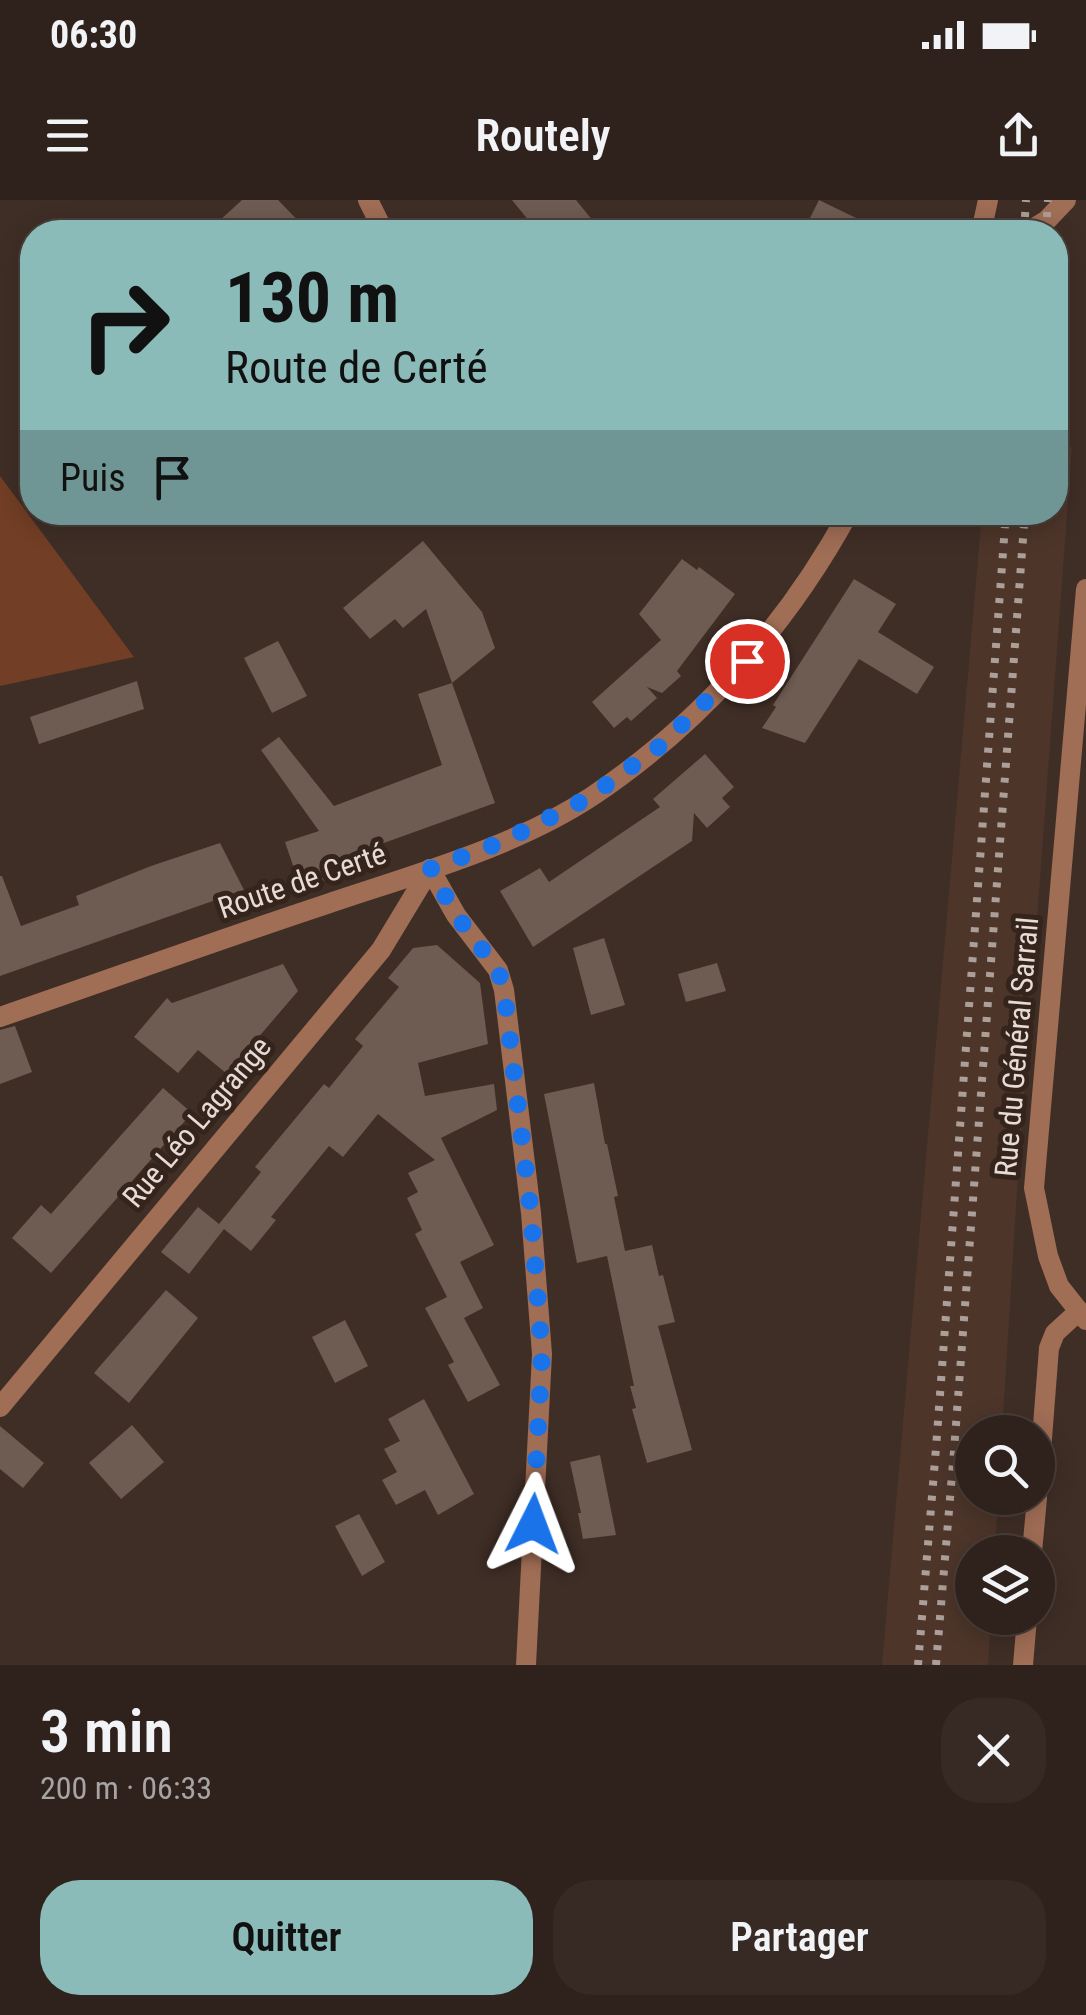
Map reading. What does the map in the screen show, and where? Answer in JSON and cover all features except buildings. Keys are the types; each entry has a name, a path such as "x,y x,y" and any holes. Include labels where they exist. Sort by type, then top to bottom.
{"street":[{"path":"1047,220 1066,200"},
{"name":"Route de Certé","path":"0,1017 430,869 502,842 575,806 660,746 747,661 813,576 842,525"},
{"name":"Rue du Général Sarrail","path":"1044,1415 1049,1348 1055,1333 1082,1316 1059,1286 1034,1188 1086,589"},
{"path":"430,869 456,915 498,970 504,990 525,1159 542,1354 526,1665"},
{"name":"Rue Léo Lagrange","path":"0,1407 380,950 430,869"},
{"path":"1023,1665 1026,1635"}],"shaded area":[{"path":"1068,447 1072,447 1068,501"},
{"path":"0,476 20,503 20,525 36,525 134,657 0,686"},
{"path":"981,525 1066,525 1003,1415 955,1415 955,1515 997,1515 996,1535 955,1535 955,1635 990,1635 988,1665 882,1665"}],"railway":[{"path":"1025,220 1026,200"},
{"path":"1047,220 1048,200"},
{"path":"918,1665 1005,525"},
{"path":"936,1665 1024,525"}],"route":[{"path":"533,1524 542,1354 531,1213 504,990 498,970 456,915 430,869 502,842 588,798 660,746 747,661"}]}
